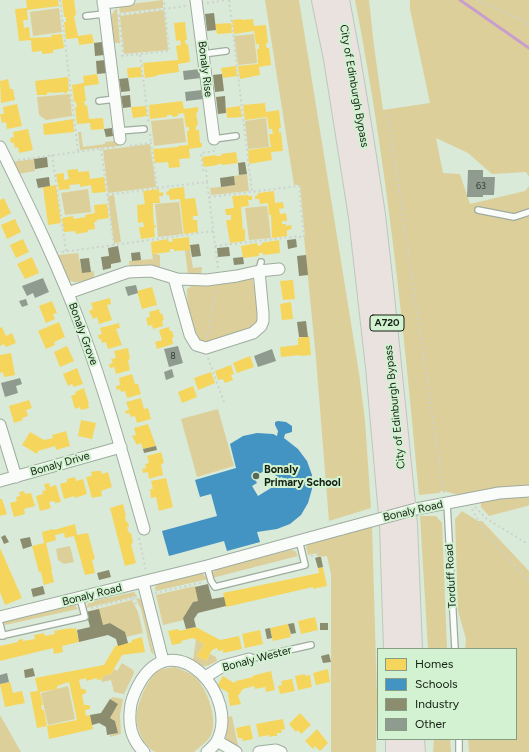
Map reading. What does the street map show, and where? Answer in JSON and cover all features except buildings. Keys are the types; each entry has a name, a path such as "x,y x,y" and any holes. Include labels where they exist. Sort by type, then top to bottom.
{"highway":[{"name":"City of Edinburgh Bypass","path":"322,0 334,59 359,217 375,360 390,526 394,648"},
{"name":"City of Edinburgh Bypass","path":"339,0 363,137 375,215 383,286 407,524 412,648"},
{"path":"396,740 396,752"},
{"path":"414,740 415,752"}],"street":[{"path":"122,141 103,6 123,1"},
{"name":"Bonaly Rise","path":"199,3 203,54 214,139"},
{"name":"Bonaly Grove","path":"0,147 51,254 68,294 95,366 121,447 144,529"},
{"path":"174,278 190,335 196,345 204,348 211,348 253,333 261,326 263,321 263,313 260,266"},
{"path":"68,294 128,272 151,272 174,278 207,280 260,266 279,269"},
{"path":"0,425 16,477"},
{"name":"Bonaly Drive","path":"0,481 121,447"},
{"name":"Bonaly Road","path":"0,617 80,598 145,576 207,566 416,509 499,493 529,491"},
{"path":"145,576 147,595 163,661"},
{"name":"Bonaly Wester","path":"205,677 223,666 249,659"},
{"path":"144,752 134,741 132,736 130,720 132,700 150,668 163,661 180,661 197,669 214,690 221,710 221,729 217,741 207,752"},
{"path":"217,741 236,752"},
{"path":"258,752 276,750 281,752"}],"lane":[{"path":"86,16 103,6"},
{"path":"203,54 226,51"},
{"path":"99,101 115,99"},
{"path":"122,141 144,129"},
{"path":"214,139 236,136"},
{"path":"478,210 514,218 529,212"},
{"name":"Torduff Road","path":"447,503 455,648"},
{"path":"207,566 211,581 215,587 305,565 299,540"},
{"path":"0,624 1,636 85,617 80,598"},
{"name":"Bonaly Wester","path":"249,659 311,645"},
{"path":"458,740 459,752"}],"path":[{"path":"60,0 78,152"},
{"path":"109,57 170,51 164,0"},
{"path":"119,15 228,0 252,192"},
{"path":"477,0 525,21 529,27"},
{"path":"123,1 119,15 123,56"},
{"path":"140,54 157,188"},
{"path":"388,116 443,490 447,503"},
{"path":"214,139 215,151 201,153 203,170 206,170 219,278 204,348 224,402"},
{"path":"7,161 101,149 122,141 151,143"},
{"path":"101,149 114,245"},
{"path":"52,155 66,252"},
{"path":"107,195 207,182"},
{"path":"209,197 299,186 304,236 215,246"},
{"path":"51,254 214,231"},
{"path":"300,236 301,241"},
{"path":"467,499 487,519 528,544"},
{"path":"467,499 487,536 529,581"},
{"path":"144,529 138,531 145,576"},
{"path":"303,558 319,554 316,540"},
{"path":"83,610 211,581"}],"shaded area":[{"path":"163,0 163,8 120,13 119,7 123,5"},
{"path":"265,0 299,0 359,373 365,420 371,508 329,521 300,185 294,185"},
{"path":"355,0 369,0 383,110 430,103 410,9 410,0 529,0 529,177 526,172 492,174 468,153 436,138 443,173 460,174 470,204 525,191 529,186 529,487 463,496 443,491 439,493 419,495 401,309 385,185"},
{"path":"59,8 62,32 33,36 30,12"},
{"path":"117,8 120,43 113,43 111,20 114,11"},
{"path":"164,10 168,50 124,54 120,16"},
{"path":"254,34 257,63 238,65 234,36"},
{"path":"70,94 72,116 46,120 39,115 37,97"},
{"path":"183,118 186,142 154,146 151,121"},
{"path":"266,118 269,147 248,149 245,121"},
{"path":"78,132 81,132 83,147 115,141 115,144 119,143 119,146 80,150"},
{"path":"150,144 156,187 108,193 103,150"},
{"path":"34,159 35,171 18,174 11,162"},
{"path":"247,174 249,191 211,195 210,188 235,185 234,176"},
{"path":"88,189 91,212 65,215 61,193"},
{"path":"114,195 121,242 114,243 108,196"},
{"path":"179,202 183,234 158,237 155,204"},
{"path":"267,206 271,238 249,240 245,208"},
{"path":"185,250 190,250 193,268 202,267 201,274 188,275"},
{"path":"78,253 82,273 94,271 94,279 84,283 84,281 77,282 68,280 63,273 57,257 59,255"},
{"path":"152,254 160,255 160,269 130,269 129,261 153,259"},
{"path":"252,276 259,312 259,320 255,328 210,345 200,343 190,317 187,303 187,289 193,285"},
{"path":"218,409 234,466 197,477 181,419"},
{"path":"529,495 529,505 489,516 481,507 481,502 491,498"},
{"path":"462,511 478,521 482,521 529,571 529,752 469,752 468,740 517,740 517,648 465,648 466,639 458,611 455,519"},
{"path":"420,516 436,516 442,523 447,648 428,648"},
{"path":"372,525 377,698 376,752 331,752 331,574 327,556 318,557 317,553 308,555 306,547 310,543"},
{"path":"70,546 74,562 64,564 58,560 56,549"},
{"path":"291,550 295,551 298,556 212,578 214,569"},
{"path":"202,573 208,579 156,591 155,587 158,584"},
{"path":"195,586 198,601 193,602 183,618 184,620 163,625 156,595"},
{"path":"134,592 137,596 86,608 89,602"},
{"path":"139,598 142,601 154,655 151,652 141,609 136,599"},
{"path":"132,600 138,612 143,633 126,637 125,632 110,623 103,625 86,612"},
{"path":"74,604 78,609 5,625 1,621"},
{"path":"196,639 204,644 197,656 206,661 210,654 216,657 217,661 210,665 202,666 193,661"},
{"path":"122,663 133,670 134,673 124,694 114,692 111,680 102,682 101,679 103,678 102,676 111,674 114,669 117,671"},
{"path":"175,667 192,675 201,684 205,691 213,715 212,731 210,737 194,752 156,752 147,746 141,736 137,724 138,708 145,689 152,677 162,669"},
{"path":"68,686 75,719 48,725 41,693"},
{"path":"113,697 123,699 120,715 121,734 110,737 110,735 118,733 115,721 110,718 118,704 110,699"},
{"path":"0,715 21,752 0,752"},
{"path":"232,716 238,746 226,739 227,717"},
{"path":"434,740 450,740 451,752 433,752"}],"waterway":[{"path":"460,0 529,48"}],"place":[{"name":"Bonaly Primary School","path":"256,476"}]}
